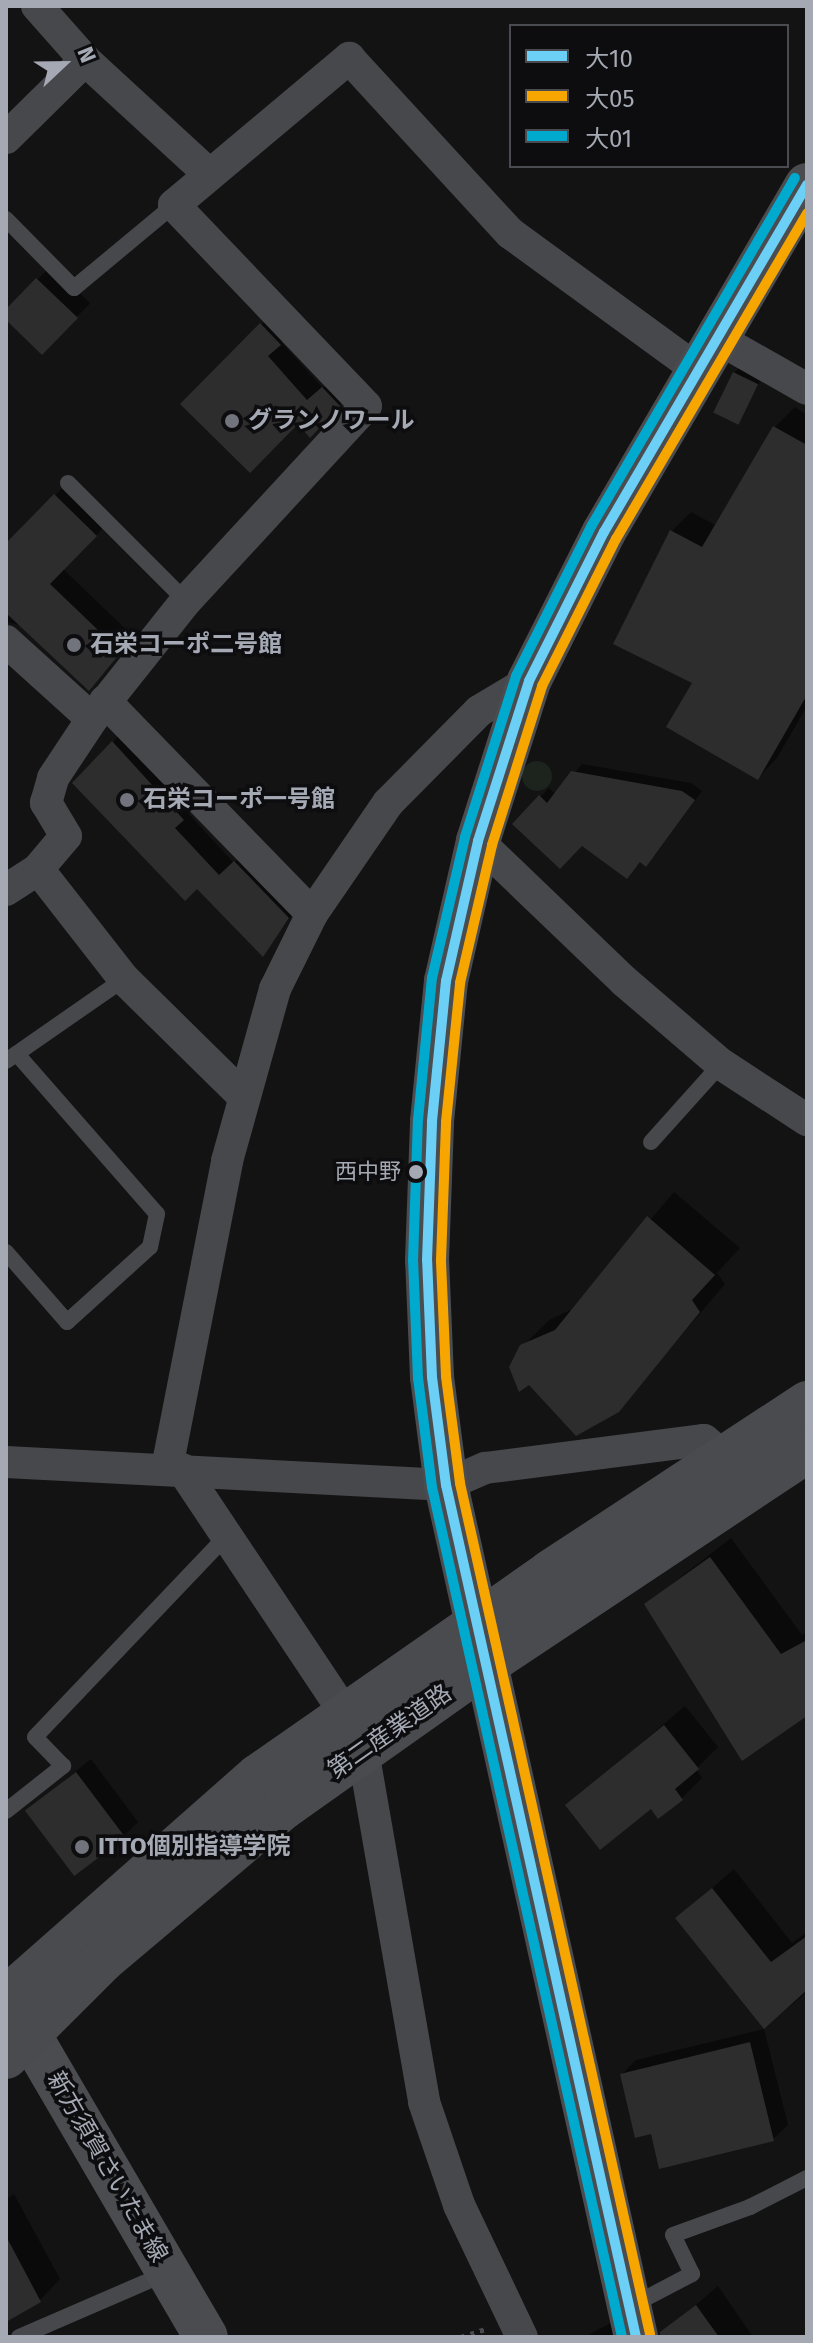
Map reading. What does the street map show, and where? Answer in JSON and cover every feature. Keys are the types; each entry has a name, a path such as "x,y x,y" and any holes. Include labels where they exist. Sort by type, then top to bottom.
{"main road":[{"path":"632,2322 474,1624 446,1485 432,1377 427,1260 432,1121 446,981 478,841 529,681 597,545 807,185"},
{"name":"第二産業道路","path":"11,2016 165,1853 344,1712 807,1403"},
{"name":"第二産業道路","path":"11,2016 363,1751 485,1665 807,1451"},
{"name":"新方須賀さいたま線","path":"11,2016 206,2337"}],"street":[{"path":"37,6 85,60 208,173"},
{"path":"6,890 38,869 66,836 46,803 53,778 99,710 186,601 366,406 174,205 208,173 349,58 510,233 708,355 807,389"},
{"path":"6,138 85,60"},
{"path":"6,641 99,710 312,914"},
{"path":"344,1712 228,1534 174,1468 243,1096 275,989 312,914 388,803 479,711 529,681"},
{"path":"478,841 624,981 721,1064 807,1120"},
{"path":"38,869 124,979 243,1096"},
{"path":"6,1462 174,1468 446,1485 485,1468 704,1440 726,1458"},
{"path":"363,1751 424,2102 459,2205 522,2337"}],"lane":[{"path":"6,219 74,288 174,205"},
{"path":"68,483 186,601"},
{"path":"6,1252 67,1322 150,1247 157,1214 12,1058 124,979"},
{"path":"651,1142 721,1064"},
{"path":"6,1811 63,1766 35,1737 228,1534"},
{"path":"632,2322 692,2274 673,2235 750,2207 807,2178"},
{"path":"19,2337 168,2273"}],"shaded area":[{"path":"537,761 543,762 551,770 551,782 543,790 537,791 531,790 523,782 522,776 523,770 531,762"}],"building":[{"path":"36,278 78,318 42,355 6,320 6,309"},
{"path":"260,323 281,345 268,356 307,400 322,387 340,406 310,438 298,424 250,473 180,404"},
{"path":"733,372 758,384 738,425 713,412"},
{"path":"773,426 807,445 807,695 758,780 666,727 692,683 613,644 670,530 702,547"},
{"path":"54,494 97,536 50,584 121,652 89,691 6,613 6,543"},
{"path":"112,741 184,820 175,828 219,875 234,861 289,918 263,957 197,889 185,901 72,783"},
{"path":"571,771 682,791 695,800 646,867 640,862 627,879 582,846 560,869 512,824 539,795 547,803"},
{"path":"647,1216 715,1275 692,1300 700,1312 619,1412 576,1436 529,1385 519,1392 509,1367 520,1345 555,1330"},
{"path":"710,1557 781,1654 807,1640 807,1716 742,1761 644,1604"},
{"path":"664,1725 699,1769 675,1789 683,1800 658,1819 651,1809 600,1850 565,1805"},
{"path":"76,1772 125,1837 74,1876 25,1811"},
{"path":"712,1888 771,1962 807,1936 807,1990 764,2029 675,1918"},
{"path":"750,2042 774,2141 659,2169 651,2134 635,2138 620,2074"},
{"path":"6,2236 41,2302 6,2322"},
{"path":"696,2305 719,2337 660,2337 660,2332"}],"transit line":[{"name":"大01","path":"622,2337 432,1487 418,1378 413,1261 418,1120 432,978 465,837 516,676 592,525 795,178"},
{"name":"大10","path":"636,2337 446,1485 432,1377 427,1260 432,1121 446,981 478,841 529,681 604,532 807,185"},
{"name":"大05","path":"650,2334 460,1483 446,1376 441,1260 446,1122 460,983 492,845 542,686 616,539 807,213"}],"place":[{"name":"グランノワール","path":"232,421"},
{"name":"石栄コーポ二号館","path":"74,645"},
{"name":"石栄コーポ一号館","path":"127,800"},
{"name":"西中野","path":"416,1172"},
{"name":"ITTO個別指導学院","path":"82,1847"}]}
